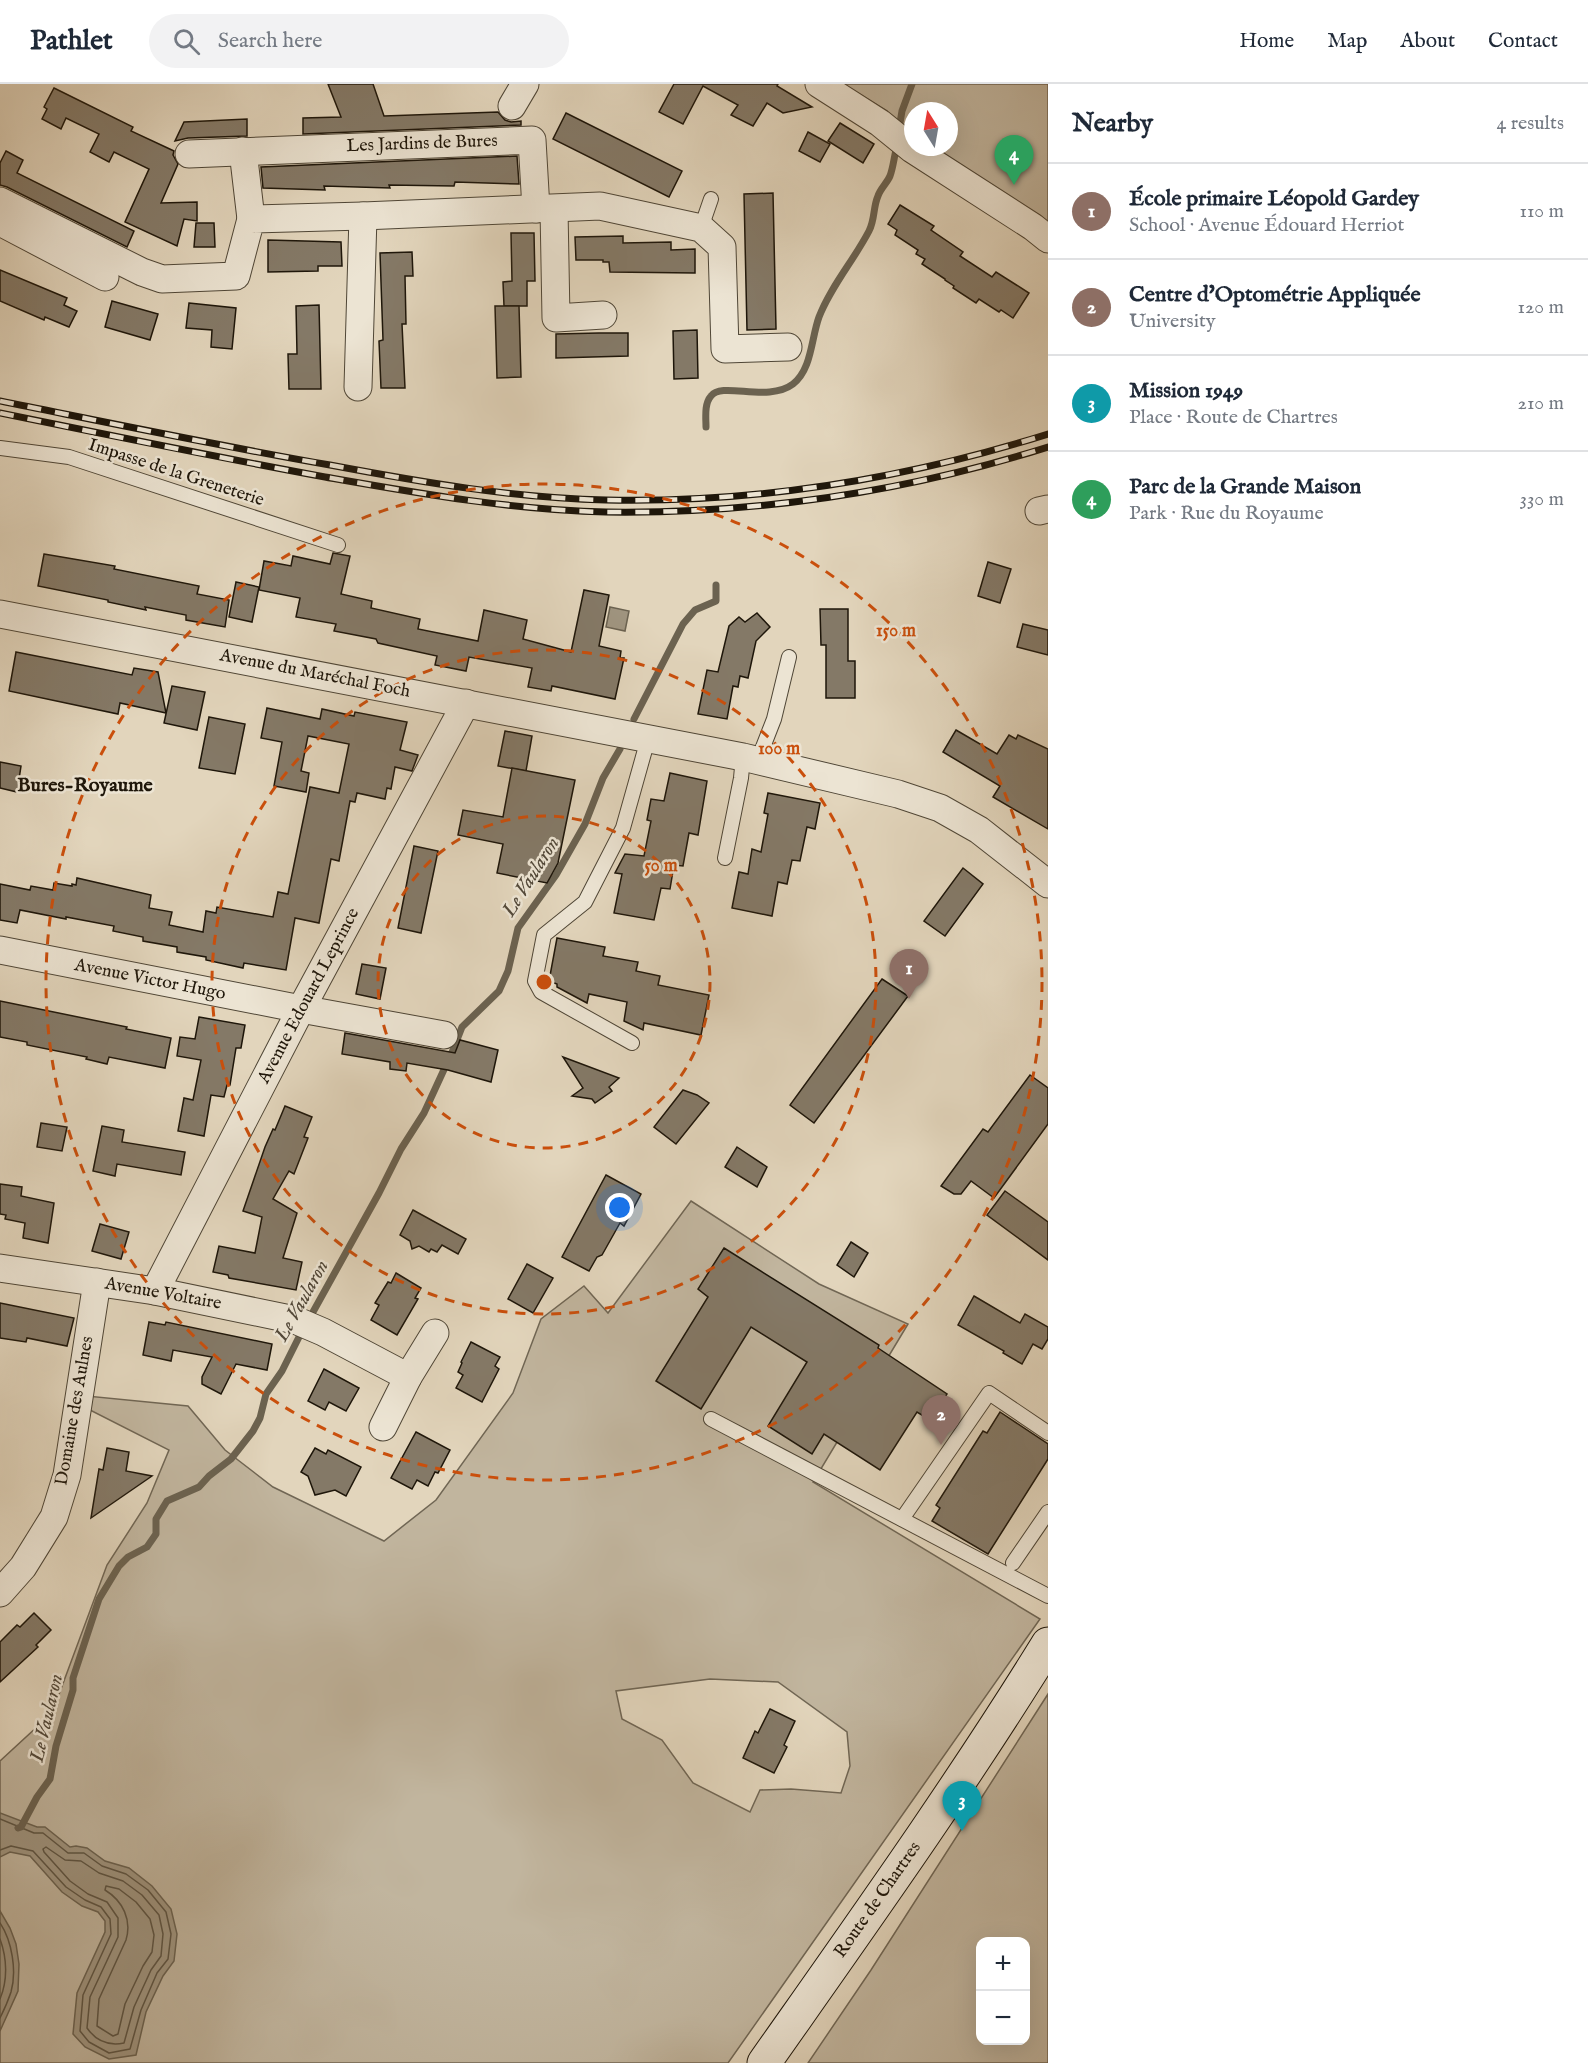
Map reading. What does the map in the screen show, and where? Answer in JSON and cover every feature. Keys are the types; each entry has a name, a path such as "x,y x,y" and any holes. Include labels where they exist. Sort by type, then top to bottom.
{"main road":[{"name":"Route de Chartres","path":"764,2063 990,1736 1048,1644"}],"street":[{"path":"819,84 880,123 912,149 1048,239"},
{"name":"Les Jardins de Bures","path":"189,154 532,140 545,209 556,318 603,315"},
{"path":"0,201 142,272 162,279 236,276 250,219 243,151"},
{"path":"250,219 600,206 701,228 722,247 724,349 789,347"},
{"path":"358,387 363,216"},
{"path":"0,222 105,277"},
{"name":"Avenue du Maréchal Foch","path":"0,614 750,758 898,794 940,808 979,830 1048,884"},
{"name":"Avenue Edouard Leprince","path":"155,1291 301,1009 466,703"},
{"name":"Avenue Victor Hugo","path":"0,950 444,1035"},
{"name":"Avenue Voltaire","path":"0,1268 155,1291 295,1320 323,1332 408,1377"},
{"name":"Domaine des Aulnes","path":"0,1593 23,1567 54,1517 67,1475 97,1282"},
{"path":"383,1427 408,1377 435,1333"}],"lane":[{"path":"701,228 711,199"},
{"name":"Impasse de la Greneterie","path":"0,448 69,457 338,545"},
{"path":"724,858 741,778 750,758 774,719 789,657"},
{"path":"632,1043 541,992 535,981 544,935 585,902 624,828 639,736"},
{"path":"902,1519 989,1393 1048,1433"},
{"path":"711,1419 1048,1596"},
{"path":"1012,1563 1048,1512"}],"shaded area":[{"path":"843,84 1048,84 1048,232 935,156 958,156 958,102 904,102 904,136 890,127 887,111"},
{"path":"691,1201 819,1284 908,1324 813,1482 1040,1619 728,2063 0,2063 0,1761 52,1713 107,1565 147,1503 169,1450 88,1409 87,1396 188,1406 225,1450 273,1487 384,1541 436,1500 513,1393 541,1319 584,1286 608,1313","holes":["710,1679 778,1682 847,1732 850,1766 841,1793 791,1789 760,1790 750,1812 693,1783 662,1740 622,1719 616,1691"]},
{"path":"1048,1694 1048,2063 808,2063 871,1970"}],"water":[{"path":"610,607 629,611 625,631 606,627"},
{"path":"0,1813 37,1827 45,1827 70,1847 87,1848 105,1861 129,1868 152,1886 171,1909 177,1934 174,1961 163,1976 146,2012 136,2055 109,2059 85,2047 73,2034 77,1993 105,1932 105,1921 98,1912 82,1906 62,1892 30,1856 10,1852 0,1857"},
{"path":"0,1911 16,1944 19,1964 18,1991 0,2031"}],"building":[{"path":"328,84 373,84 384,116 498,112 505,120 521,121 521,125 303,134 303,118 341,117"},
{"path":"674,84 778,84 777,86 812,107 783,113 767,103 753,126 731,115 738,105 703,86 683,124 659,112"},
{"path":"54,88 133,127 131,131 174,151 173,155 178,164 161,203 197,202 197,221 184,219 177,246 125,222 149,169 114,152 109,162 90,152 99,134 66,118 61,129 42,119 47,109 44,107"},
{"path":"566,113 682,171 669,197 553,139"},
{"path":"247,119 247,136 188,138 175,141 184,122"},
{"path":"840,123 874,144 863,163 828,141"},
{"path":"808,132 830,144 820,162 799,151"},
{"path":"6,151 23,160 17,173 134,231 127,247 0,185 0,163"},
{"path":"517,156 519,184 455,182 454,186 389,185 390,188 324,186 325,190 263,188 261,167"},
{"path":"773,193 776,329 747,330 744,194"},
{"path":"900,205 934,226 931,230 963,252 960,256 992,277 996,272 1029,293 1013,318 979,299 976,303 922,264 925,259 916,254 918,250 895,235 897,230 888,224"},
{"path":"196,223 214,223 215,247 194,247"},
{"path":"511,233 534,233 535,281 527,281 527,306 504,306 503,282 512,281"},
{"path":"623,236 623,243 671,242 671,250 695,249 695,273 610,272 609,262 576,260 575,237"},
{"path":"268,240 341,242 342,266 318,266 318,271 268,272"},
{"path":"412,252 413,276 405,276 406,324 402,324 405,388 381,388 379,341 383,340 380,253"},
{"path":"0,270 67,298 64,305 77,311 69,327 45,317 44,320 0,301"},
{"path":"112,301 158,314 150,340 105,327"},
{"path":"189,303 236,308 232,349 211,347 212,330 186,328"},
{"path":"319,305 321,389 289,389 288,354 297,354 296,306"},
{"path":"495,306 519,306 521,377 497,378"},
{"path":"697,330 698,378 674,379 673,331"},
{"path":"628,333 628,356 556,358 556,334"},
{"path":"333,553 350,556 341,594 372,601 371,608 420,619 418,629 478,641 484,610 527,620 523,639 571,652 584,590 609,595 599,646 621,651 620,658 624,658 615,699 552,686 551,691 528,687 532,668 469,657 466,671 435,665 437,656 378,643 376,639 334,631 336,624 296,617 300,598 259,590 264,561 291,566 293,556 330,564"},
{"path":"44,554 115,566 114,569 199,586 197,594 229,600 225,627 186,620 186,615 145,607 146,610 38,586"},
{"path":"988,562 1011,569 1000,603 978,596"},
{"path":"236,582 259,587 252,622 229,617"},
{"path":"820,609 848,609 848,661 855,661 855,698 826,698 826,645 821,645"},
{"path":"757,613 770,627 756,641 748,678 740,676 738,687 733,686 727,719 698,714 707,670 718,672 729,626 739,617 745,622"},
{"path":"1023,624 1048,630 1048,655 1017,647"},
{"path":"16,652 132,675 134,668 158,672 166,713 120,703 118,714 9,691"},
{"path":"172,686 205,692 197,730 164,723"},
{"path":"267,708 320,719 322,709 354,716 355,712 407,722 400,750 418,755 412,771 395,767 391,789 387,788 385,799 357,793 355,802 350,801 339,861 331,859 319,923 295,918 286,970 244,963 243,968 206,960 206,957 177,952 177,947 143,941 143,937 113,931 114,926 66,917 66,919 20,910 17,923 0,920 0,884 30,890 31,886 53,890 54,883 76,885 77,878 151,895 149,908 172,912 169,925 203,932 206,911 216,913 217,907 273,917 278,892 288,894 310,787 339,793 349,744 308,736 301,771 309,773 306,792 274,786 282,742 261,738"},
{"path":"209,717 245,724 235,774 199,768"},
{"path":"956,730 997,754 1009,735 1016,739 1018,735 1048,749 1048,829 993,797 1000,786 943,752"},
{"path":"505,731 532,736 526,771 498,766"},
{"path":"0,762 21,766 17,792 0,788"},
{"path":"512,768 575,780 558,863 547,883 497,873 503,844 458,835 463,810 503,817"},
{"path":"670,773 707,781 698,835 689,833 683,866 674,865 670,889 661,888 654,920 614,913 622,874 615,873 625,854 644,856 651,821 647,820 651,799 664,801"},
{"path":"768,793 820,803 815,829 807,827 800,861 792,860 787,884 778,882 772,916 732,908 739,872 748,874 752,849 761,852 768,814 764,813"},
{"path":"414,846 438,851 421,933 398,928"},
{"path":"963,868 983,884 945,936 924,921"},
{"path":"557,938 605,947 603,956 638,962 636,971 660,976 658,985 709,995 701,1035 644,1023 643,1030 624,1021 627,1002 589,994 587,1003 557,987 557,984 549,981"},
{"path":"362,964 386,968 380,999 356,994"},
{"path":"882,979 908,996 814,1123 790,1105"},
{"path":"0,1001 171,1038 165,1068 109,1057 107,1064 86,1059 87,1057 0,1037"},
{"path":"199,1017 245,1025 241,1048 236,1048 230,1085 227,1085 224,1097 211,1095 204,1136 178,1131 184,1098 193,1100 201,1060 177,1056 180,1037 195,1039"},
{"path":"345,1033 455,1053 460,1040 498,1050 491,1082 448,1070 407,1063 406,1071 390,1069 390,1062 342,1054"},
{"path":"563,1057 619,1078 609,1087 612,1091 595,1103 592,1099 572,1096 583,1088"},
{"path":"1030,1075 1048,1088 1048,1124 994,1198 971,1181 961,1194 954,1194 941,1186 983,1129 988,1132"},
{"path":"683,1090 709,1103 676,1144 654,1127"},
{"path":"285,1106 312,1117 304,1137 308,1138 294,1174 289,1171 273,1199 297,1213 283,1258 302,1262 296,1290 229,1278 228,1275 213,1272 219,1246 255,1253 262,1217 243,1211 265,1147"},
{"path":"41,1123 67,1127 62,1151 37,1147"},
{"path":"102,1126 124,1130 122,1142 185,1152 181,1175 117,1164 115,1176 93,1171"},
{"path":"737,1147 767,1167 757,1187 725,1167"},
{"path":"606,1175 641,1194 624,1226 620,1223 602,1255 597,1257 589,1271 562,1257"},
{"path":"0,1184 22,1187 21,1196 54,1203 48,1243 23,1238 25,1223 5,1219 6,1215 0,1214"},
{"path":"1005,1191 1048,1222 1048,1260 987,1215"},
{"path":"413,1210 466,1239 458,1254 442,1245 437,1252 431,1249 429,1252 419,1246 412,1249 410,1241 400,1235"},
{"path":"100,1224 129,1232 121,1259 92,1251"},
{"path":"851,1242 868,1253 854,1277 837,1265"},
{"path":"724,1248 879,1345 878,1348 947,1394 930,1420 917,1412 880,1470 824,1434 812,1454 768,1426 807,1362 751,1327 701,1409 656,1381 708,1297 698,1289"},
{"path":"527,1264 553,1278 533,1313 508,1299"},
{"path":"396,1273 421,1288 415,1298 418,1299 397,1335 371,1320 379,1305 375,1303"},
{"path":"974,1296 1020,1323 1025,1314 1048,1327 1048,1339 1042,1349 1033,1344 1022,1364 958,1325"},
{"path":"0,1303 74,1318 67,1346 27,1338 26,1342 0,1338"},
{"path":"149,1322 165,1325 166,1322 272,1344 267,1370 236,1364 221,1394 202,1384 202,1377 212,1357 173,1350 171,1361 143,1355"},
{"path":"471,1342 500,1357 495,1366 499,1369 482,1402 456,1388 463,1375 458,1372 461,1362"},
{"path":"324,1369 359,1388 346,1411 329,1402 325,1410 308,1401"},
{"path":"1000,1412 1048,1444 1048,1459 988,1554 932,1521 940,1508 936,1505 983,1431 987,1433"},
{"path":"416,1432 450,1450 428,1486 417,1480 412,1489 391,1478"},
{"path":"107,1448 129,1452 126,1471 152,1476 91,1518 99,1469 103,1470"},
{"path":"315,1448 326,1454 328,1450 361,1467 346,1496 335,1490 315,1495 308,1476 301,1472"},
{"path":"34,1613 51,1630 36,1645 38,1647 0,1682 0,1642 17,1625 20,1627"},
{"path":"770,1709 795,1721 784,1745 787,1747 774,1773 743,1758 755,1731 758,1733"}],"waterway":[{"name":"Le Vaularon","path":"900,123 912,84"},
{"name":"Le Vaularon","path":"706,427 707,403 717,392 725,390 771,392 783,389 799,378 807,362 816,326 824,306 871,227 876,200 890,176 896,150"},
{"name":"Le Vaularon","path":"634,719 683,624 695,610 716,601 716,585"},
{"name":"Le Vaularon","path":"308,1321 401,1149 424,1113 462,1027 499,991 508,971 518,928 556,875 585,824 603,778 620,749"},
{"name":"Le Vaularon","path":"18,1828 21,1827 37,1797 50,1779 56,1746 73,1690 73,1678 99,1599 119,1566 128,1557 147,1547 156,1534 156,1519 167,1501 199,1487 231,1459 253,1431 260,1418 266,1394 282,1371 302,1331"}],"railway":[{"path":"0,401 248,450 433,483 502,493 571,499 662,500 718,497 830,485 940,464 1048,434"},
{"path":"0,413 243,462 394,489 465,500 571,511 662,512 718,509 830,497 940,476 1048,447"}],"place":[{"name":"Parc de la Grande Maison","path":"1014,185"},
{"name":"École primaire Léopold Gardey","path":"909,999"},
{"name":"Centre d'Optométrie Appliquée","path":"941,1445"},
{"name":"Mission 1949","path":"962,1831"}],"district":[{"name":"Bures-Royaume","path":"85,785"}]}
